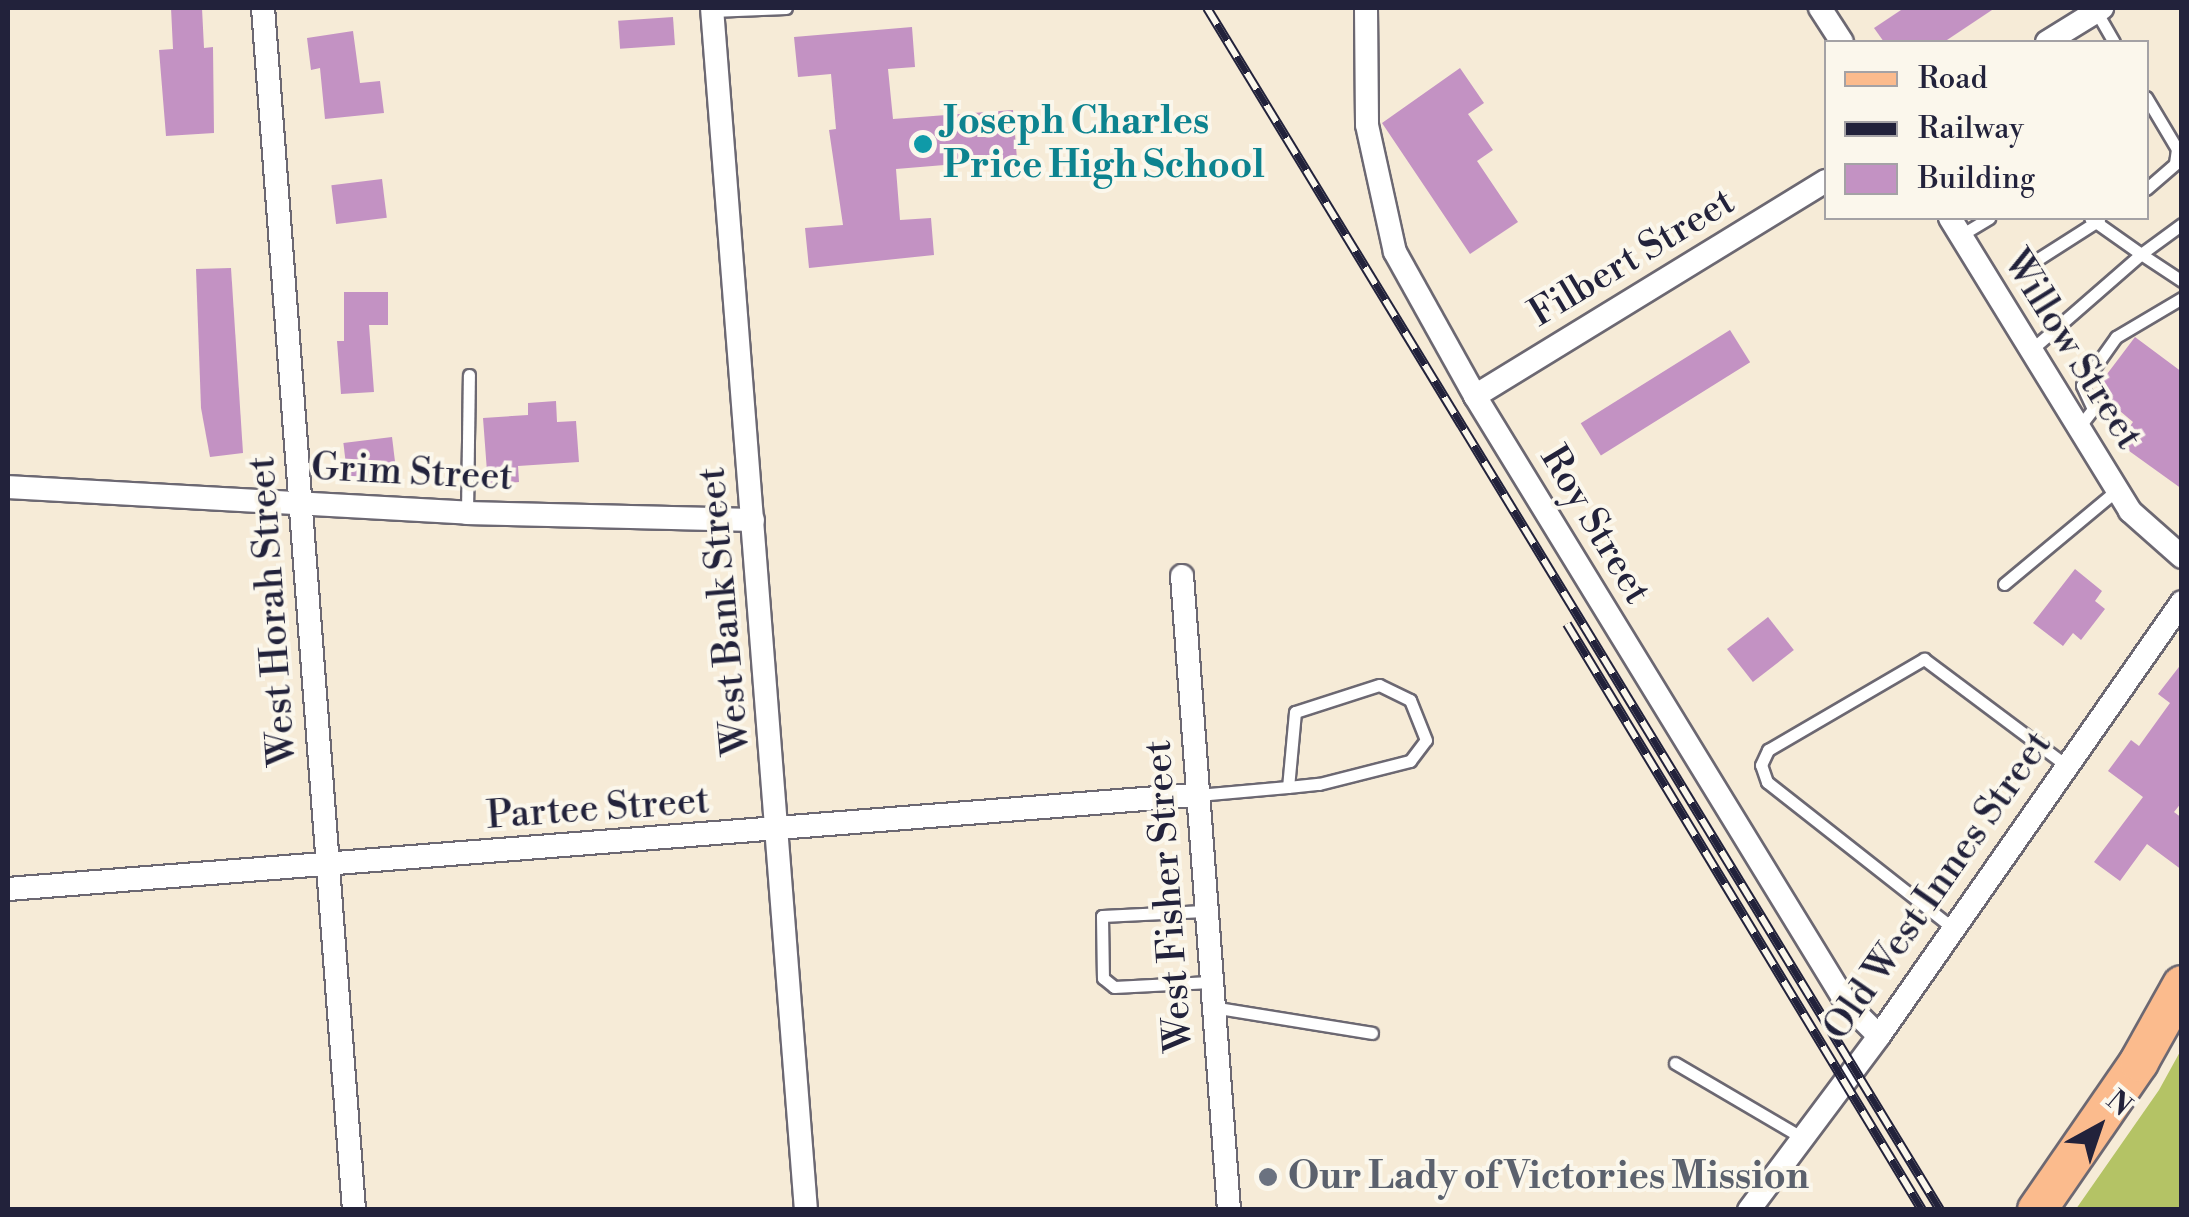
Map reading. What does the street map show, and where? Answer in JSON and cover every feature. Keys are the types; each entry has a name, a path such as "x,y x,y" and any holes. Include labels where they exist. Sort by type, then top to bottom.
{"main road":[{"path":"2037,1210 2140,1062 2182,985"}],"street":[{"name":"West Horah Street","path":"263,8 354,1210"},
{"name":"Roy Street","path":"1366,8 1368,125 1395,252 1475,396 1848,1004 1879,1036"},
{"path":"1820,8 1841,40"},
{"name":"West Bank Street","path":"712,9 806,1210"},
{"path":"2050,40 2099,9"},
{"name":"Filbert Street","path":"1475,396 1824,182"},
{"name":"Willow Street","path":"1955,226 2118,490 2158,541 2182,557"},
{"name":"Grim Street","path":"8,487 468,513 753,520"},
{"name":"West Fisher Street","path":"1182,576 1194,796 1229,1210"},
{"name":"Old West Innes Street","path":"1749,1210 1879,1036 2182,602"},
{"name":"Partee Street","path":"8,890 1194,796"}],"lane":[{"path":"712,9 786,8"},
{"path":"2099,9 2113,40"},
{"path":"2149,186 2175,164 2177,149 2152,117"},
{"path":"1955,226 1980,220"},
{"path":"2024,268 2096,220"},
{"path":"2098,220 2182,281"},
{"path":"2031,350 2141,254 2182,224"},
{"path":"2078,427 2093,409 2082,385 2116,337 2182,298"},
{"path":"468,513 469,375"},
{"path":"2004,584 2118,490"},
{"path":"1954,928 1767,782 1761,765 1768,750 1924,659 2067,766"},
{"path":"1194,796 1288,787 1379,773 1410,761 1426,740 1410,700 1379,686 1294,712 1288,787"},
{"path":"1204,911 1102,916 1104,978 1114,987 1210,982"},
{"path":"1212,1007 1372,1034"},
{"path":"1675,1063 1802,1137"}],"green space":[{"path":"2181,1050 2181,1209 2076,1209 2159,1090"}],"building":[{"path":"171,8 202,8 204,48 213,47 214,133 166,136 159,50 173,49"},
{"path":"1904,8 1995,8 1947,40 1883,40 1874,28"},
{"path":"673,17 675,45 620,49 618,21"},
{"name":"Joseph Charles Price High School","path":"912,27 915,67 888,69 893,119 1013,110 1017,159 896,169 900,220 931,218 934,255 809,268 805,228 843,225 829,130 836,129 831,74 798,77 794,37"},
{"path":"353,31 360,83 380,81 384,113 325,119 320,68 311,70 307,38"},
{"path":"1460,68 1484,103 1468,114 1493,150 1477,161 1518,222 1470,254 1382,123"},
{"path":"382,179 387,218 336,224 331,185"},
{"path":"231,268 243,453 210,457 201,408 196,269"},
{"path":"344,292 388,292 388,325 369,325 374,392 341,394 337,341 344,341"},
{"path":"1730,330 1750,362 1601,455 1581,423"},
{"path":"2135,337 2182,372 2182,489 2118,443 2133,422 2095,390"},
{"path":"556,401 557,422 576,421 579,462 518,466 519,482 488,485 483,418 528,415 528,403"},
{"path":"392,437 397,475 348,481 343,443"},
{"path":"2075,569 2102,591 2095,601 2105,609 2081,640 2073,633 2063,646 2033,623"},
{"path":"1768,617 1794,650 1753,682 1727,649"},
{"path":"2182,663 2182,802 2174,812 2182,818 2182,870 2147,844 2120,881 2094,862 2143,797 2108,771 2131,740 2139,746 2170,703 2158,694"}],"railway":[{"path":"1207,8 1940,1210"},
{"path":"1567,624 1922,1210"}],"place":[{"name":"Joseph Charles Price High School","path":"923,144"},
{"name":"Our Lady of Victories Mission","path":"1268,1177"}]}
